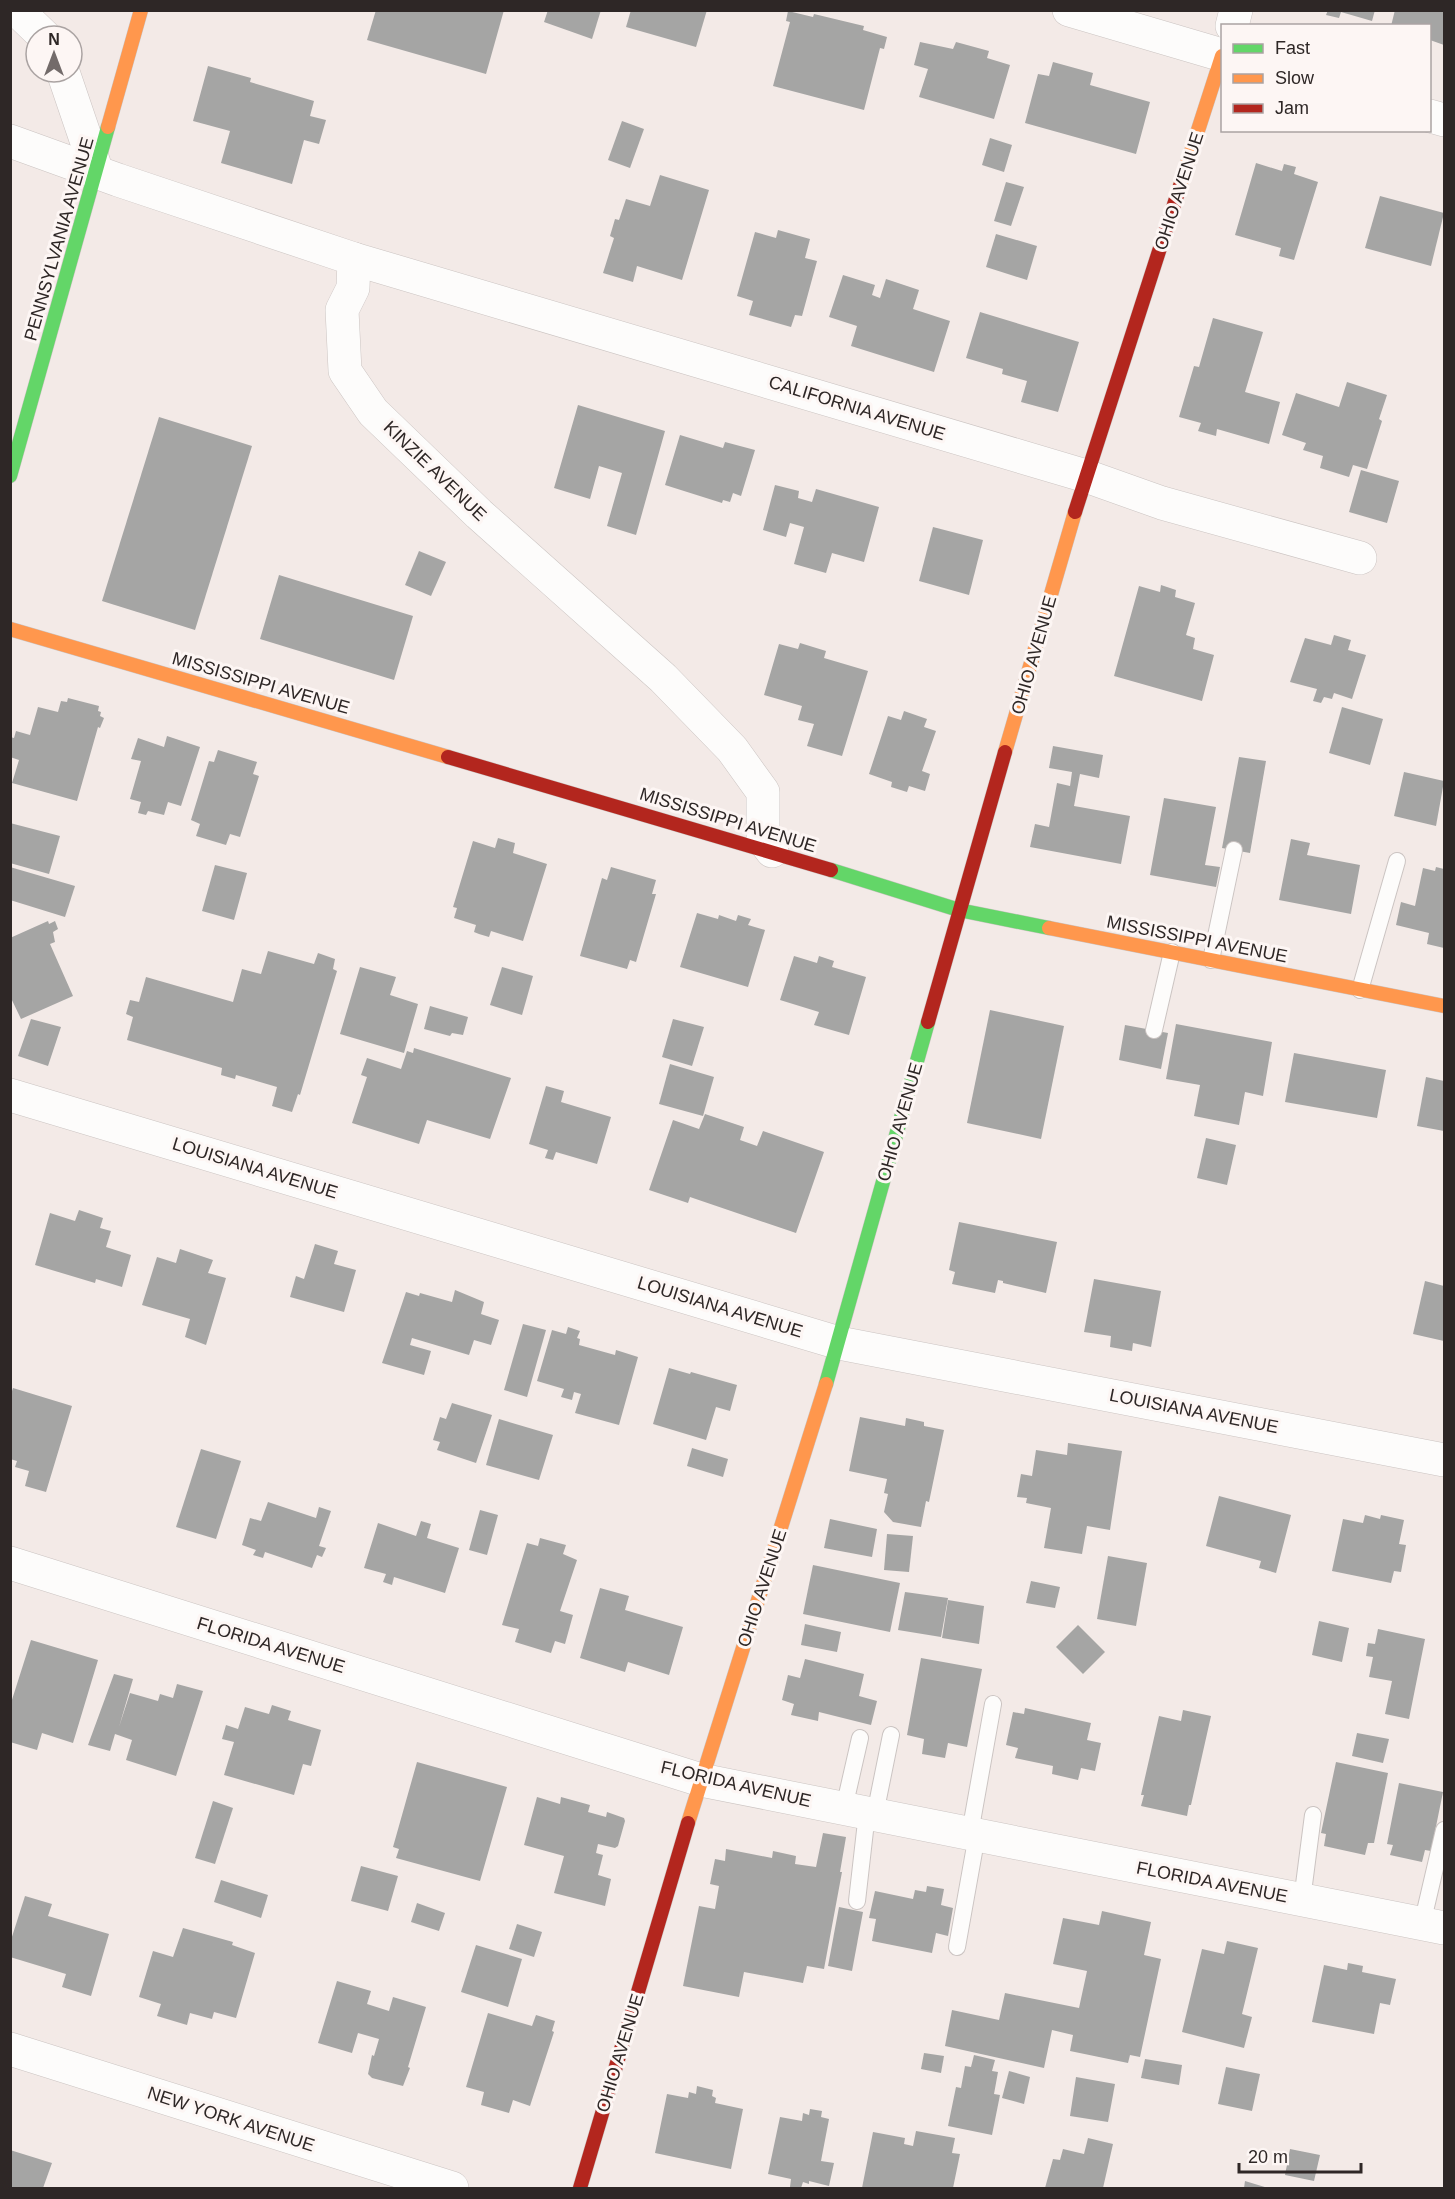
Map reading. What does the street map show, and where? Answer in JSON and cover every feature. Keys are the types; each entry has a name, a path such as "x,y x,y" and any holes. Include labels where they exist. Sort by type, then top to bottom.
{"street":[{"path":"16,10 31,24"},
{"name":"PENNSYLVANIA AVENUE","path":"11,476 141,10"},
{"path":"1069,10 1221,55"},
{"name":"OHIO AVENUE","path":"580,2188 701,1780 839,1342 959,910 1086,476 1221,58"},
{"path":"67,84 97,172"},
{"path":"10,141 354,259"},
{"name":"CALIFORNIA AVENUE","path":"354,259 1086,476 1162,503 1360,558"},
{"name":"KINZIE AVENUE","path":"354,259 353,288 342,310 345,371 373,412 479,514 663,678 732,749 763,792 763,839 772,850"},
{"name":"MISSISSIPPI AVENUE","path":"10,629 772,850 959,910 1444,1006"},
{"name":"LOUISIANA AVENUE","path":"10,1095 839,1342 1444,1460"},
{"name":"FLORIDA AVENUE","path":"10,1563 701,1780 1433,1926"},
{"name":"NEW YORK AVENUE","path":"10,2049 452,2188"}],"lane":[{"path":"1211,960 1234,850"},
{"path":"1360,990 1397,861"},
{"path":"1154,1030 1172,952"},
{"path":"957,1947 993,1704"},
{"path":"862,1812 891,1735"},
{"path":"857,1901 862,1812 860,1738"},
{"path":"1302,1900 1313,1815"},
{"path":"1433,1926 1444,1830"}],"building":[{"path":"376,10 504,10 486,74 367,40"},
{"path":"548,10 601,10 592,39 544,22"},
{"path":"631,10 707,10 696,47 626,27"},
{"path":"1328,10 1375,10 1372,21 1341,12 1339,18 1326,15"},
{"path":"1395,10 1444,10 1444,45 1431,40 1431,24 1392,24"},
{"path":"788,11 813,17 814,14 864,26 863,30 887,37 884,49 880,48 864,110 773,86 790,22 786,21"},
{"path":"920,42 953,49 956,42 989,51 987,58 1010,65 994,119 919,97 928,69 914,65"},
{"path":"1053,62 1093,73 1090,85 1150,102 1136,154 1025,123 1038,74 1049,76"},
{"path":"208,66 251,78 250,82 314,101 310,116 326,120 319,144 304,140 292,184 221,163 230,131 193,121"},
{"path":"622,121 644,129 630,168 608,160"},
{"path":"990,138 1012,145 1004,172 982,165"},
{"path":"1256,163 1282,171 1284,164 1296,167 1294,174 1318,182 1294,260 1279,256 1281,248 1235,235"},
{"path":"660,175 709,190 682,280 637,266 633,282 603,273 614,238 610,236 615,219 619,220 626,199 650,206"},
{"path":"1006,182 1024,187 1011,226 994,221"},
{"path":"1380,196 1444,213 1431,266 1365,248"},
{"path":"778,230 810,239 805,258 817,261 802,316 795,315 791,327 749,315 753,301 737,296 755,232 776,238"},
{"path":"996,234 1037,246 1027,280 986,267"},
{"path":"843,275 875,285 872,295 880,298 886,279 919,290 913,309 950,321 934,372 851,346 857,326 829,317"},
{"path":"980,312 1079,342 1058,412 1021,402 1027,381 1002,374 1003,369 966,358"},
{"path":"1213,318 1263,332 1245,392 1280,402 1269,444 1217,429 1216,436 1198,431 1201,423 1179,417 1194,366 1199,367"},
{"path":"1347,382 1387,395 1379,419 1382,421 1367,469 1353,465 1349,477 1320,468 1323,456 1303,450 1306,443 1282,435 1296,393 1339,407"},
{"path":"578,405 665,431 636,535 607,526 622,473 599,466 590,499 554,488"},
{"path":"159,417 252,446 195,630 102,601"},
{"path":"680,435 723,448 725,442 755,450 741,496 733,493 730,502 723,500 722,503 665,485"},
{"path":"1361,470 1399,481 1387,523 1349,512"},
{"path":"775,485 799,491 798,498 812,502 816,489 879,507 864,562 832,553 826,573 794,564 804,527 790,523 786,537 763,530"},
{"path":"933,527 983,540 969,595 919,581"},
{"path":"419,551 446,562 431,596 405,585"},
{"path":"279,575 413,616 394,680 260,639"},
{"path":"1161,585 1176,590 1175,597 1195,603 1186,635 1195,638 1193,649 1214,655 1202,701 1114,676 1139,586 1160,592"},
{"path":"1334,635 1351,640 1348,650 1366,655 1352,699 1334,693 1332,699 1324,697 1321,703 1313,701 1317,689 1290,682 1305,638 1331,645"},
{"path":"800,643 826,651 824,658 868,671 842,756 807,746 814,724 798,720 802,706 764,695 779,644 798,649"},
{"path":"68,698 99,706 100,716 104,718 100,728 98,727 77,801 12,783 19,760 10,757 10,737 14,738 16,731 30,735 38,707 58,712 61,701 67,702"},
{"path":"1342,707 1383,719 1370,765 1329,753"},
{"path":"904,711 927,719 924,727 936,731 922,771 930,774 925,791 909,786 907,792 891,787 892,782 869,774 888,716 901,720"},
{"path":"167,736 200,747 181,806 168,802 164,815 148,811 146,815 138,813 141,802 130,799 141,761 131,759 138,738 164,747"},
{"path":"1053,746 1103,755 1099,778 1080,774 1074,806 1130,816 1121,864 1030,847 1035,824 1049,827 1057,783 1070,786 1072,772 1049,768"},
{"path":"218,750 257,762 253,774 259,776 240,837 230,834 226,845 196,836 200,824 191,820 209,761 214,762"},
{"path":"1239,757 1266,761 1250,853 1222,848"},
{"path":"1404,772 1444,781 1436,826 1394,816"},
{"path":"1164,798 1216,807 1205,865 1220,867 1216,887 1150,875"},
{"path":"10,823 60,836 49,874 10,863"},
{"path":"498,838 515,843 513,853 547,864 523,941 491,931 489,937 479,934 474,932 476,925 454,918 457,908 453,907 473,841 495,848"},
{"path":"1291,839 1310,843 1307,855 1360,865 1351,914 1279,900"},
{"path":"215,865 247,873 234,920 202,911"},
{"path":"10,867 75,886 65,917 10,900"},
{"path":"611,867 656,880 652,894 656,894 636,962 630,960 627,969 580,956 602,878 607,880"},
{"path":"1436,867 1444,869 1444,948 1427,944 1429,933 1396,925 1401,902 1415,906 1423,868 1435,871"},
{"path":"697,913 718,919 719,915 736,921 738,915 751,919 748,925 765,930 748,987 680,967"},
{"path":"48,921 49,924 55,921 58,929 53,932 55,942 50,944 73,996 21,1019 10,996 10,938"},
{"path":"268,951 314,964 318,953 335,959 333,969 337,971 300,1095 298,1094 292,1112 272,1106 277,1087 236,1075 235,1079 221,1075 222,1068 127,1040 133,1017 126,1014 130,1000 139,1002 146,977 233,1002 242,969 261,974"},
{"path":"794,956 817,963 819,956 834,961 832,967 866,977 849,1035 814,1025 819,1012 780,1000"},
{"path":"360,967 396,977 390,995 418,1004 404,1053 340,1034"},
{"path":"502,967 533,976 522,1015 490,1005"},
{"path":"430,1006 468,1017 463,1035 452,1033 450,1036 424,1029"},
{"path":"990,1010 1064,1026 1041,1139 967,1123"},
{"path":"31,1019 61,1027 48,1066 18,1056"},
{"path":"673,1019 704,1027 692,1066 662,1057"},
{"path":"1176,1024 1272,1042 1263,1096 1245,1092 1239,1125 1194,1116 1200,1085 1166,1079"},
{"path":"1125,1025 1168,1033 1161,1069 1119,1060"},
{"path":"414,1048 511,1078 490,1139 427,1120 419,1144 352,1123 367,1077 361,1075 367,1058 401,1069 407,1051 413,1053"},
{"path":"1294,1053 1386,1070 1377,1118 1285,1102"},
{"path":"670,1064 714,1077 703,1116 659,1104"},
{"path":"1426,1077 1444,1081 1444,1131 1417,1126"},
{"path":"546,1086 564,1091 561,1102 611,1117 597,1164 556,1152 553,1160 545,1158 548,1150 529,1144"},
{"path":"705,1114 744,1127 740,1140 757,1146 763,1131 824,1152 796,1233 690,1197 688,1203 649,1190 673,1120 699,1129"},
{"path":"1206,1138 1236,1145 1227,1185 1197,1178"},
{"path":"79,1210 103,1218 100,1228 111,1231 106,1247 131,1255 122,1287 96,1279 95,1283 35,1265 50,1213 75,1221"},
{"path":"959,1222 1057,1242 1046,1293 998,1280 995,1293 952,1284 955,1272 949,1270"},
{"path":"315,1244 338,1251 334,1264 356,1270 344,1312 290,1297 296,1276 304,1279"},
{"path":"180,1249 213,1260 208,1273 226,1278 206,1345 185,1337 190,1319 142,1305 157,1257 176,1263"},
{"path":"1094,1279 1161,1291 1151,1347 1133,1343 1132,1351 1110,1347 1111,1336 1084,1332"},
{"path":"1425,1281 1444,1286 1444,1341 1413,1334"},
{"path":"455,1290 484,1302 481,1314 499,1320 491,1345 474,1340 469,1355 412,1338 410,1345 431,1351 424,1375 382,1363 406,1292 419,1296 420,1293 452,1302"},
{"path":"523,1324 546,1330 527,1397 504,1390"},
{"path":"568,1327 580,1331 577,1338 580,1339 579,1345 615,1355 616,1350 638,1357 619,1425 575,1413 581,1394 574,1392 572,1400 561,1397 564,1389 537,1381 552,1330 566,1334"},
{"path":"669,1368 737,1385 730,1411 716,1407 706,1440 653,1424"},
{"path":"13,1388 72,1406 46,1492 25,1486 29,1471 15,1467 17,1461 10,1459 10,1397"},
{"path":"452,1403 492,1415 476,1463 437,1450 440,1442 433,1440 440,1417 446,1419"},
{"path":"860,1417 905,1426 906,1418 924,1422 924,1426 944,1430 929,1502 926,1501 921,1527 893,1522 884,1512 888,1494 884,1493 887,1479 849,1471"},
{"path":"499,1419 553,1435 539,1480 486,1465"},
{"path":"1068,1443 1122,1451 1110,1530 1087,1526 1082,1554 1044,1548 1051,1508 1026,1503 1027,1498 1017,1497 1021,1474 1032,1476 1036,1450 1067,1455"},
{"path":"692,1448 728,1459 723,1477 687,1466"},
{"path":"201,1449 241,1461 216,1539 176,1527"},
{"path":"1219,1496 1291,1515 1276,1573 1259,1568 1261,1561 1206,1546"},
{"path":"268,1502 316,1518 319,1507 331,1511 319,1546 326,1548 322,1557 317,1555 312,1568 265,1552 263,1558 253,1555 256,1550 242,1545 250,1518 261,1521"},
{"path":"480,1510 498,1515 487,1555 469,1550"},
{"path":"1365,1515 1380,1519 1381,1515 1404,1520 1399,1544 1406,1545 1401,1572 1394,1571 1391,1583 1332,1571 1343,1519 1363,1523"},
{"path":"830,1519 877,1529 872,1557 824,1548"},
{"path":"421,1521 431,1524 427,1538 459,1548 445,1593 394,1577 392,1585 383,1582 386,1574 364,1568 378,1523 416,1536"},
{"path":"887,1534 913,1536 909,1572 884,1570"},
{"path":"540,1538 566,1545 563,1554 577,1560 560,1611 573,1615 565,1644 555,1641 551,1653 515,1642 519,1629 502,1625 527,1543 538,1546"},
{"path":"1108,1556 1147,1563 1136,1626 1097,1619"},
{"path":"813,1565 900,1583 890,1632 803,1614"},
{"path":"1031,1581 1060,1587 1055,1608 1026,1603"},
{"path":"600,1588 629,1596 625,1610 683,1627 669,1675 628,1662 625,1672 580,1658"},
{"path":"905,1592 948,1598 941,1637 898,1630"},
{"path":"948,1600 984,1606 979,1644 942,1638"},
{"path":"1319,1621 1349,1628 1342,1662 1312,1655"},
{"path":"805,1624 841,1632 837,1652 801,1645"},
{"path":"1078,1625 1105,1652 1083,1674 1056,1647"},
{"path":"1378,1629 1425,1639 1409,1719 1385,1714 1392,1681 1369,1677 1373,1657 1366,1656 1368,1643 1375,1644"},
{"path":"31,1640 98,1660 73,1743 42,1733 37,1750 10,1742 10,1706"},
{"path":"921,1658 982,1669 967,1747 948,1743 945,1758 922,1754 924,1739 907,1735"},
{"path":"805,1659 864,1674 859,1696 877,1701 871,1725 819,1712 818,1721 791,1715 794,1704 782,1700 788,1675 800,1678"},
{"path":"114,1674 133,1679 119,1727 130,1693 158,1701 160,1694 173,1698 177,1684 203,1691 176,1776 126,1760 132,1740 115,1734 110,1751 88,1745"},
{"path":"272,1705 291,1711 288,1720 321,1730 311,1766 303,1764 294,1795 224,1775 234,1742 222,1739 226,1725 238,1729 245,1707 269,1714"},
{"path":"1025,1708 1091,1723 1087,1740 1101,1743 1095,1771 1081,1768 1078,1780 1052,1774 1053,1766 1015,1758 1018,1748 1006,1745 1013,1712 1024,1714"},
{"path":"1183,1710 1211,1716 1187,1816 1141,1806 1144,1795 1141,1795 1159,1716 1181,1721"},
{"path":"1357,1733 1389,1739 1383,1763 1352,1756"},
{"path":"417,1762 507,1787 480,1881 396,1858 399,1849 393,1847"},
{"path":"1336,1762 1388,1773 1374,1843 1368,1843 1365,1855 1324,1846 1326,1834 1321,1833"},
{"path":"1399,1783 1443,1792 1431,1851 1425,1850 1422,1862 1390,1855 1393,1845 1387,1844"},
{"path":"537,1797 560,1804 561,1797 590,1805 588,1812 606,1817 607,1812 624,1818 618,1846 615,1848 598,1844 596,1853 603,1855 598,1875 611,1879 605,1906 554,1893 564,1856 524,1845"},
{"path":"213,1801 233,1808 215,1864 195,1858"},
{"path":"823,1833 846,1837 840,1872 842,1872 824,1969 807,1966 803,1983 744,1972 739,1997 683,1986 699,1906 715,1909 719,1886 710,1884 715,1859 725,1861 726,1849 772,1858 773,1851 796,1856 795,1864 816,1867"},
{"path":"361,1866 398,1876 388,1911 351,1901"},
{"path":"221,1880 268,1895 261,1918 214,1902"},
{"path":"927,1886 944,1889 941,1905 953,1908 948,1936 936,1933 932,1953 872,1941 876,1919 869,1918 875,1891 913,1899 915,1890 926,1892"},
{"path":"25,1896 52,1904 48,1916 109,1934 91,1996 62,1987 66,1974 10,1957 10,1943"},
{"path":"417,1903 445,1913 439,1931 411,1922"},
{"path":"839,1907 863,1912 852,1971 828,1966"},
{"path":"1102,1911 1151,1922 1144,1955 1161,1959 1140,2057 1130,2055 1128,2063 1070,2051 1073,2035 1052,2030 1044,2068 945,2046 952,2010 999,2020 1005,1993 1079,2008 1087,1971 1053,1964 1063,1918 1099,1925"},
{"path":"517,1924 542,1932 534,1957 509,1949"},
{"path":"183,1928 233,1942 232,1945 255,1953 236,2018 214,2012 212,2019 190,2013 187,2025 157,2016 161,2004 139,1997 153,1951 173,1957"},
{"path":"1227,1941 1258,1948 1242,2014 1252,2017 1244,2048 1182,2032 1202,1949 1224,1954"},
{"path":"476,1945 522,1959 508,2007 461,1992"},
{"path":"1348,1963 1363,1966 1362,1972 1396,1979 1390,2005 1380,2003 1374,2034 1312,2022 1324,1965 1347,1970"},
{"path":"337,1981 371,1991 367,2004 389,2011 393,1997 426,2007 403,2086 372,2078 368,2074 372,2055 374,2056 379,2039 358,2033 352,2053 318,2043"},
{"path":"488,2013 532,2026 536,2015 555,2021 552,2031 554,2032 530,2106 513,2100 509,2113 481,2105 484,2092 466,2087"},
{"path":"924,2053 944,2056 941,2073 921,2069"},
{"path":"974,2055 995,2060 992,2071 998,2072 994,2094 1000,2095 992,2135 948,2126 956,2087 961,2088 965,2066 971,2067"},
{"path":"1145,2059 1182,2065 1179,2085 1141,2078"},
{"path":"1226,2067 1260,2074 1252,2111 1218,2104"},
{"path":"1009,2071 1030,2077 1024,2104 1002,2098"},
{"path":"1076,2077 1115,2084 1108,2122 1070,2116"},
{"path":"697,2086 713,2090 712,2096 716,2098 715,2103 743,2109 731,2169 655,2153 667,2094 688,2098 689,2092 696,2094"},
{"path":"810,2109 822,2111 821,2117 829,2119 821,2161 834,2163 829,2186 809,2181 809,2184 803,2182 801,2188 790,2187 791,2179 768,2174 780,2117 802,2121 803,2113 809,2115"},
{"path":"916,2131 955,2138 952,2153 960,2154 953,2188 862,2188 873,2132 905,2138 904,2144 913,2146"},
{"path":"1088,2138 1113,2144 1103,2188 1045,2188 1053,2159 1060,2160 1063,2149 1084,2154"},
{"path":"1290,2149 1320,2155 1314,2181 1285,2175"},
{"path":"10,2150 52,2163 43,2188 10,2188"},
{"path":"1245,2181 1268,2188 1244,2188"}],"traffic: fast":[{"path":"10,476 108,127"},
{"path":"831,870 959,910 1049,928"},
{"path":"826,1384 928,1022"}],"traffic: slow":[{"path":"108,127 141,10"},
{"path":"1180,186 1221,59"},
{"path":"1005,752 1075,512"},
{"path":"10,629 448,757"},
{"path":"1049,928 1444,1006"},
{"path":"688,1823 826,1384"}],"traffic: jam":[{"path":"1075,512 1180,186"},
{"path":"928,1022 1005,752"},
{"path":"448,757 831,870"},
{"path":"580,2188 688,1823"}]}
